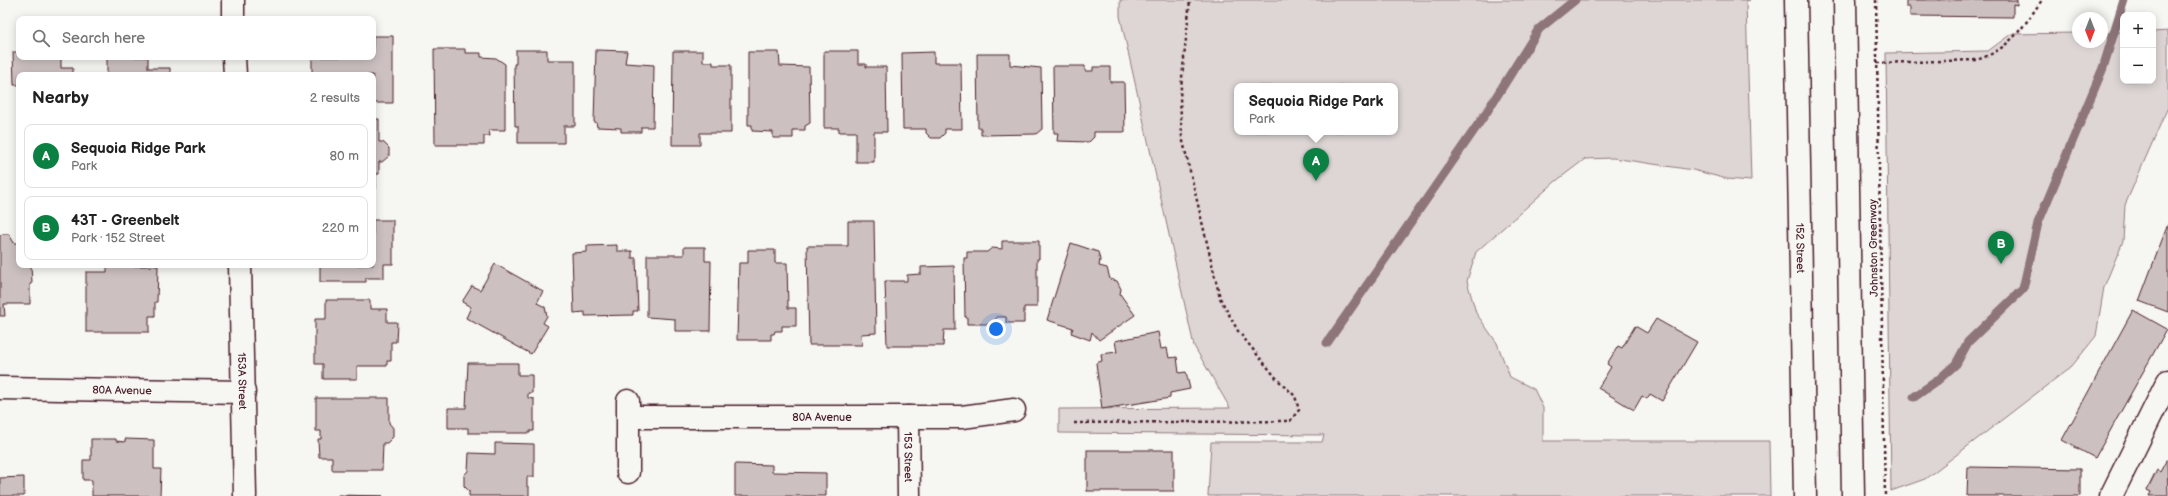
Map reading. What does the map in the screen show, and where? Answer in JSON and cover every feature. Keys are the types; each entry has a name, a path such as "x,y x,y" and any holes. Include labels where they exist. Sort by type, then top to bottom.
{"street":[{"path":"233,0 233,16"},
{"name":"152 Street","path":"1796,0 1805,496"},
{"path":"1845,0 1853,496"},
{"path":"234,60 235,72"},
{"name":"153A Street","path":"240,268 244,392 245,496"},
{"path":"2110,496 2168,382"},
{"name":"80A Avenue","path":"0,388 244,392"},
{"name":"80A Avenue","path":"628,472 628,409 908,417 962,417 1014,410"},
{"name":"153 Street","path":"908,417 910,496"}],"path":[{"path":"1074,423 1290,421 1299,410 1295,396 1277,379 1238,331 1220,298 1182,137 1180,98 1190,0"},
{"name":"Johnston Greenway","path":"1876,0 1885,496"},
{"path":"1878,63 1976,60 1990,56 2003,48 2024,26 2042,0"}],"shaded area":[{"path":"1120,0 1750,0 1746,1 1751,181 1727,179 1693,170 1613,158 1585,159 1556,181 1476,252 1467,281 1476,313 1497,343 1510,377 1534,389 1543,408 1543,441 1769,441 1770,496 1208,496 1211,442 1322,442 1324,435 1059,433 1059,409 1230,408 1194,346 1120,16"},
{"path":"2168,31 2168,107 2125,205 2123,241 2104,287 2096,336 2072,366 1925,479 1891,491 1886,53 1988,51 2011,34 2072,33 2072,48 2108,48 2108,33 2120,32 2120,84 2156,84 2156,32"}],"building":[{"path":"1906,0 2017,0 2017,5 2013,4 2013,17 1910,16 1910,7 1906,7"},
{"path":"376,36 393,36 393,103 376,103 376,72 312,72 312,60 376,60"},
{"path":"434,49 465,49 465,53 481,53 481,57 496,58 505,64 505,130 489,130 490,136 484,136 484,145 435,145"},
{"path":"516,50 547,50 547,60 575,60 575,126 564,126 564,143 518,143 518,126 515,126 514,64 516,64"},
{"path":"596,50 627,51 625,63 654,65 653,127 641,127 641,132 621,132 621,128 597,127 596,122 594,122"},
{"path":"673,51 703,51 703,62 713,62 713,65 731,65 731,133 700,133 700,145 672,145"},
{"path":"824,51 858,51 858,64 866,64 866,67 886,67 887,132 874,132 874,162 856,162 856,132 839,132 839,128 824,128"},
{"path":"13,52 16,52 16,60 61,60 61,68 73,68 73,72 16,72 16,85 14,85"},
{"path":"748,52 779,52 780,66 809,67 810,123 805,126 805,130 793,130 793,138 773,138 773,132 752,131 752,125 748,125"},
{"path":"934,52 934,63 961,63 962,129 945,129 945,133 940,138 931,138 926,133 926,129 903,129 902,53"},
{"path":"977,54 1010,54 1010,65 1041,68 1042,129 1036,134 981,135 981,128 978,128"},
{"path":"107,60 148,60 148,68 170,68 170,72 107,72"},
{"path":"1053,66 1085,66 1085,71 1093,71 1093,67 1110,67 1110,82 1124,82 1125,132 1094,132 1094,137 1089,142 1057,141 1058,133 1054,133"},
{"path":"376,119 379,119 379,142 383,142 389,148 389,156 382,162 379,162 379,174 376,174"},
{"path":"376,220 393,220 393,264 384,264 384,278 366,278 366,282 320,282 320,268 376,268"},
{"path":"848,221 874,221 876,333 861,334 862,345 809,345 807,246 848,246"},
{"path":"2168,224 2168,312 2139,301"},
{"path":"2,234 9,234 14,243 16,243 16,268 31,268 32,283 30,284 30,304 4,304 5,316 0,316 0,236"},
{"path":"1002,241 1039,241 1039,259 1037,259 1037,307 1024,307 1024,323 1006,323 1006,317 996,317 996,324 967,324 967,317 965,317 964,258 967,258 967,252 987,252 992,248 1002,249"},
{"path":"1071,243 1098,252 1100,260 1099,266 1107,268 1110,279 1117,281 1121,289 1120,294 1135,315 1099,340 1092,332 1090,340 1071,333 1073,328 1047,320"},
{"path":"617,245 617,251 632,251 632,258 636,258 638,311 633,311 633,315 585,316 585,312 574,313 572,253 587,252 587,246"},
{"path":"684,247 705,247 705,261 711,261 710,331 675,331 675,319 647,317 647,255 684,255"},
{"path":"748,250 775,250 775,263 787,263 788,308 796,308 796,326 782,326 782,331 775,331 774,334 771,334 771,340 737,340 739,263 748,263"},
{"path":"495,264 543,291 537,303 545,307 547,316 543,323 548,326 531,354 466,318 471,307 462,302 472,286 480,290"},
{"path":"954,266 955,330 944,330 943,346 887,346 885,281 907,281 907,275 921,274 921,267"},
{"path":"107,268 158,268 157,302 155,302 155,316 149,316 149,332 86,332 86,272 107,272"},
{"path":"326,300 370,300 370,309 387,309 387,322 397,322 396,342 391,342 391,361 387,361 387,366 357,366 357,379 323,379 323,364 315,364 315,319 326,319"},
{"path":"2133,310 2167,329 2095,458 2062,440"},
{"path":"1656,319 1697,342 1662,401 1650,394 1647,399 1642,396 1634,410 1598,388 1611,367 1607,364 1618,346 1622,348 1635,326 1647,333"},
{"path":"1158,332 1161,349 1167,348 1169,358 1177,357 1179,373 1186,372 1190,389 1170,393 1170,398 1102,409 1096,363 1102,361 1101,354 1117,352 1115,341"},
{"path":"468,363 518,363 518,375 532,375 532,393 528,393 528,398 534,399 534,431 530,431 530,433 468,433 468,428 448,428 448,408 466,408"},
{"path":"316,398 389,398 389,423 393,428 393,437 387,443 383,443 382,470 332,470 332,457 319,457 318,439 321,439 321,431 316,431"},
{"path":"91,439 116,439 116,441 125,442 125,439 154,440 154,469 161,469 160,496 92,496 92,480 83,480 83,460 91,460"},
{"path":"495,443 534,444 534,477 527,477 529,496 469,496 469,491 464,486 464,475 468,471 469,453 495,454"},
{"path":"1087,450 1174,450 1174,491 1087,491"},
{"path":"2167,459 2168,496 2149,496 2151,492 2147,490 2157,470 2160,472"},
{"path":"735,464 772,465 772,472 826,473 826,496 735,496"},
{"path":"1968,467 2080,469 2080,496 1967,496"},
{"path":"24,477 24,496 0,496 0,478"},
{"path":"338,495 383,496 338,496"}],"waterway":[{"path":"1327,343 1486,113 1539,29 1575,0"},
{"path":"1914,397 1937,381 1956,364 1968,342 2023,289 2038,223 2103,68 2124,0"}],"place":[{"name":"Sequoia Ridge Park","path":"1316,181"},
{"name":"43T - Greenbelt","path":"2001,264"}]}
